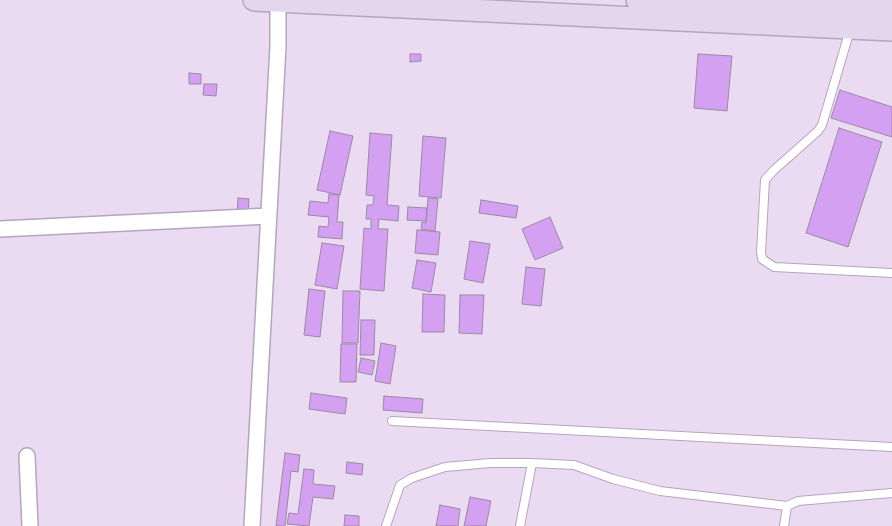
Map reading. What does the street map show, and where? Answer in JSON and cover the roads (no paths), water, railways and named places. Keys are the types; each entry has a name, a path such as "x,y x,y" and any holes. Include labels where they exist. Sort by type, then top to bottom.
{"street":[{"path":"254,0 892,30"},
{"path":"637,0 892,10"},
{"path":"252,526 278,46 278,1"},
{"path":"0,228 269,216"},
{"path":"27,456 30,526"}],"lane":[{"path":"850,28 822,125 818,131 774,170 766,180 762,259 774,267 892,273"},
{"path":"392,420 892,447"},
{"path":"386,526 400,485 412,478 445,468 490,463 574,465 613,479 660,490 787,506 798,501 892,493"},
{"path":"520,526 532,463"},
{"path":"784,526 787,506"}]}
